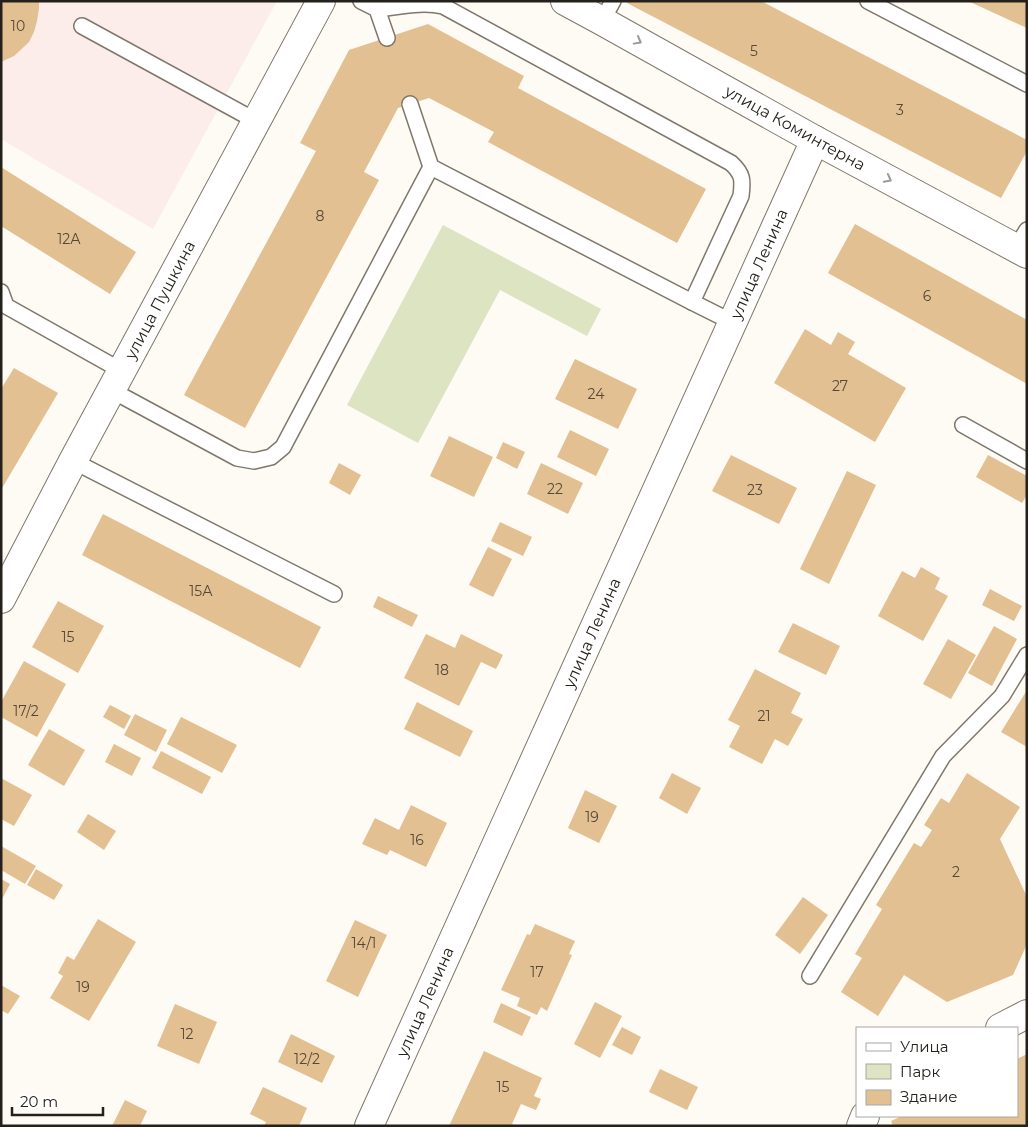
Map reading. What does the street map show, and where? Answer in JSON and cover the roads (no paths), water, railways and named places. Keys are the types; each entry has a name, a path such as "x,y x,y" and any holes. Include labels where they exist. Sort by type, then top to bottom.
{"street":[{"name":"улица Пушкина","path":"1,599 73,461 321,1"},
{"name":"улица Коминтерна","path":"565,1 608,11 815,140 1023,244"},
{"name":"улица Ленина","path":"369,1126 815,140"},
{"path":"1002,1027 1027,1014"}],"lane":[{"path":"361,1 378,10 422,4 443,6 731,162 740,171 743,184 741,196 692,302"},
{"path":"868,1 1027,84"},
{"path":"378,10 387,38"},
{"path":"82,26 256,121"},
{"path":"410,104 431,167 732,322"},
{"path":"3,304 237,458 254,461 271,457 283,447 431,167"},
{"path":"964,424 1027,461"},
{"path":"73,461 334,594"},
{"path":"810,976 943,756 1002,696 1027,654"}]}
